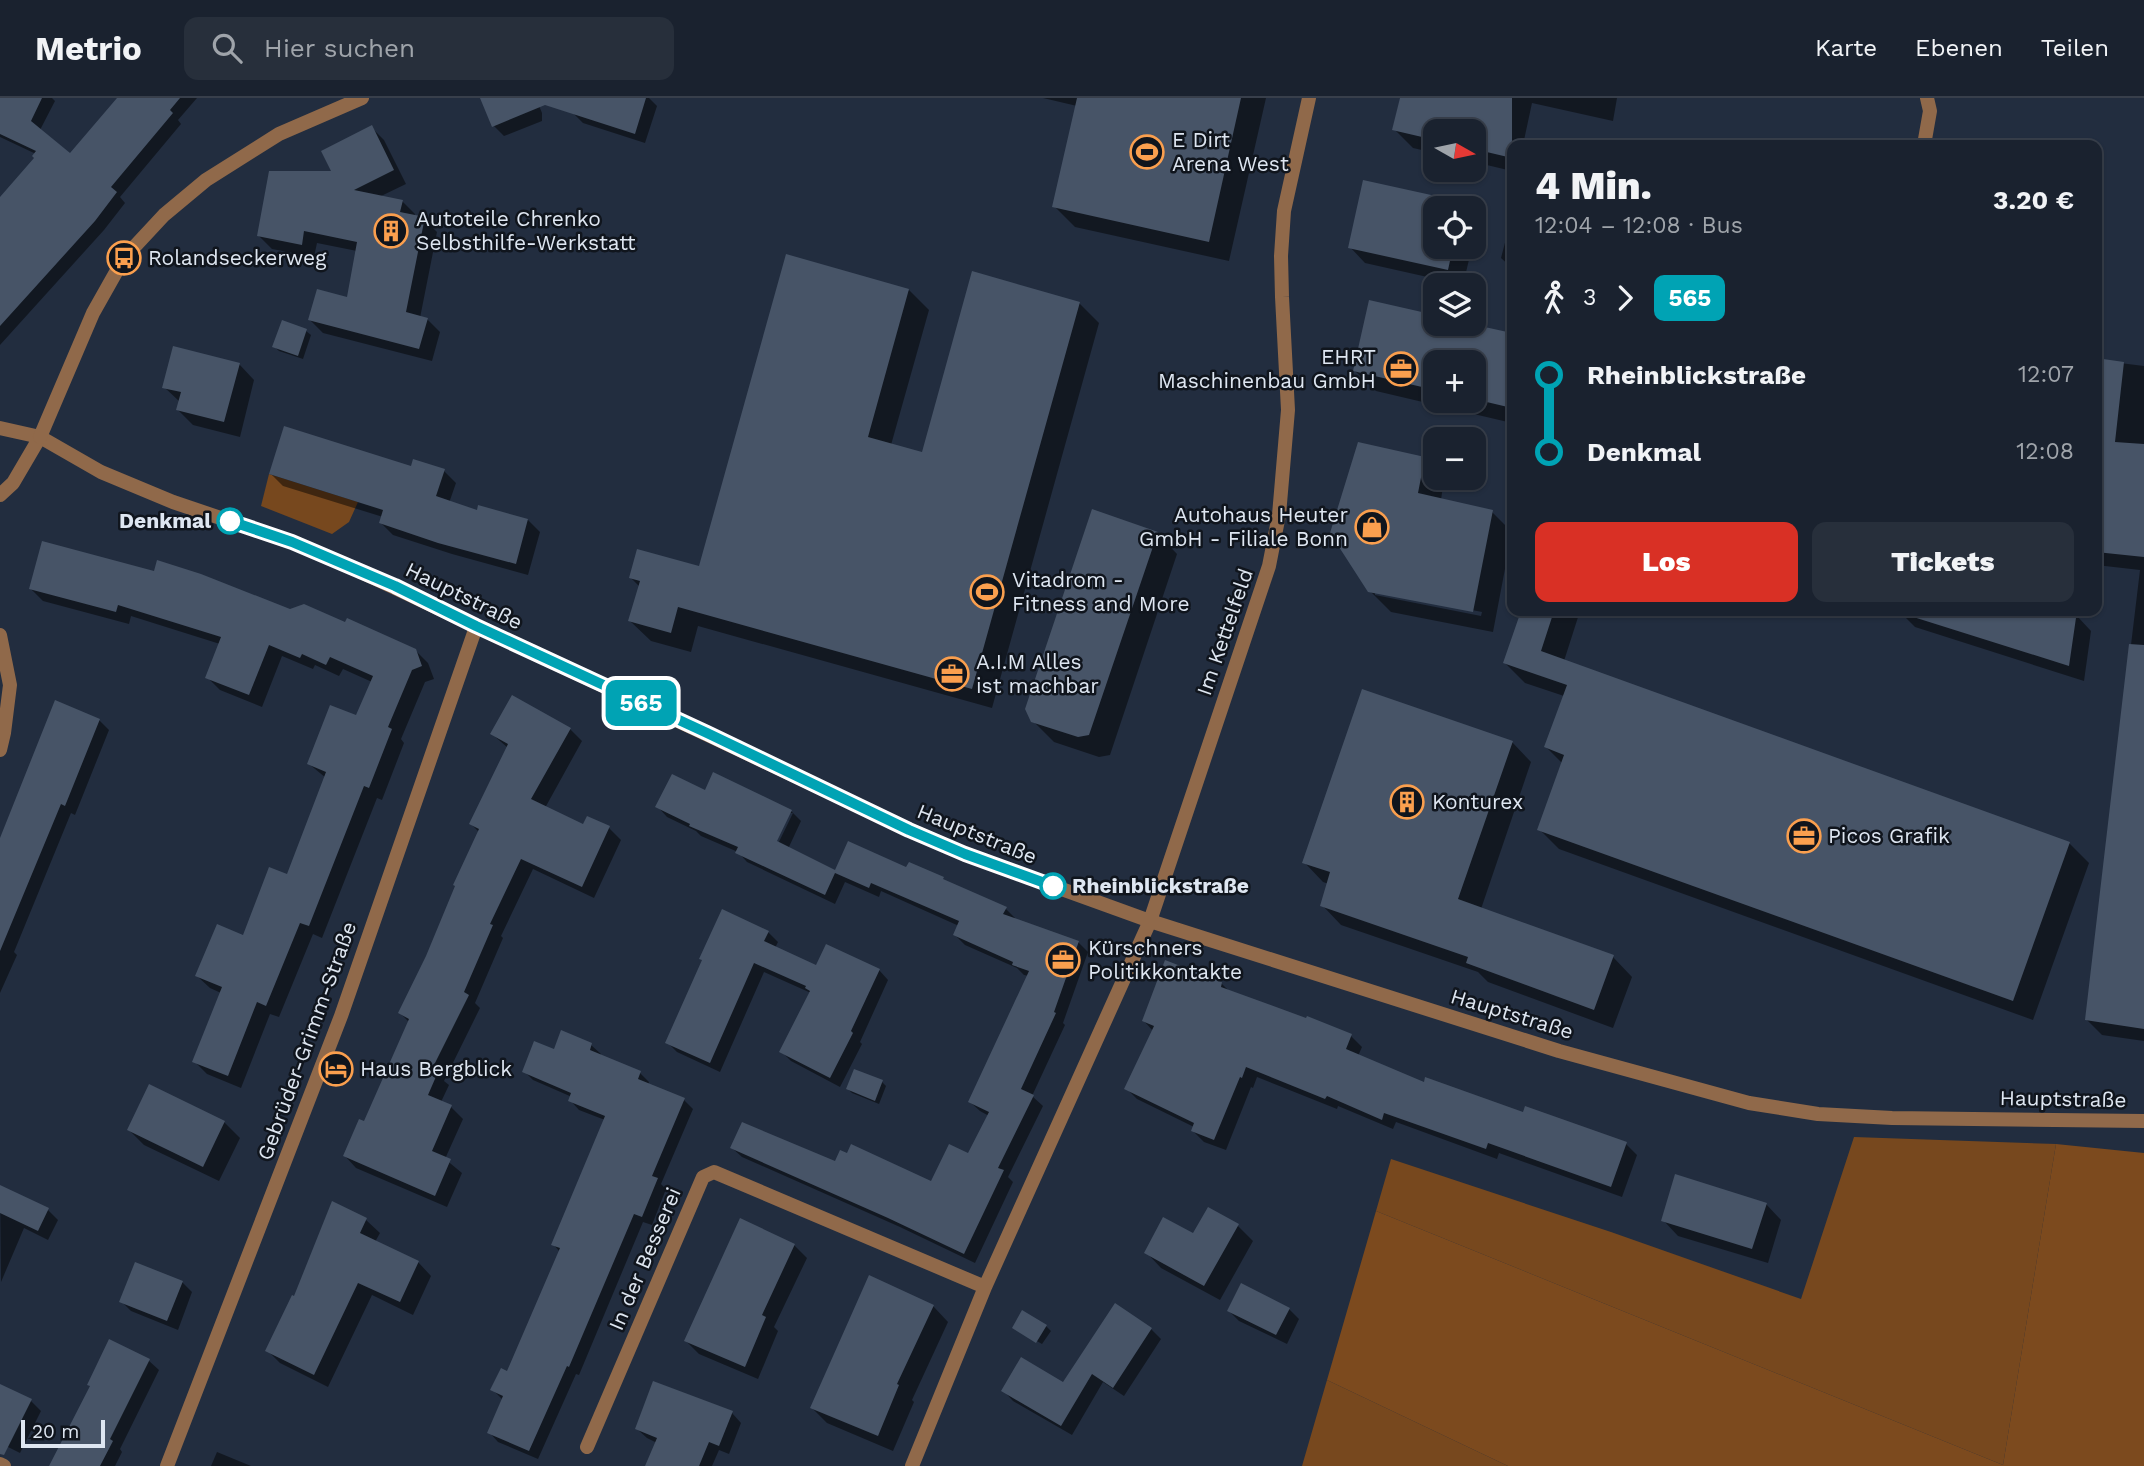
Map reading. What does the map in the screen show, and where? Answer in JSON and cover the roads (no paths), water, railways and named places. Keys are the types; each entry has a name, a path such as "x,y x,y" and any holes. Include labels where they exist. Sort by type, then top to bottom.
{"street":[{"path":"0,495 13,483 40,437 93,313 124,258 164,215 206,180 279,134 362,98"},
{"name":"Im Kettelfeld","path":"1150,921 1269,566 1279,515 1288,410 1281,256 1284,211 1309,98"},
{"path":"1925,140 1930,111 1927,98"},
{"name":"Hauptstraße","path":"0,429 40,437 101,472 173,502 292,542 395,586 937,842 1150,921 1559,1051 1749,1103 1818,1114 1892,1118 2144,1121"},
{"name":"Gebrüder-Grimm-Straße","path":"167,1466 341,1016 476,626"},
{"path":"0,635 9,685 0,750"},
{"path":"912,1466 985,1287 1150,921"},
{"name":"In der Besserei","path":"587,1447 703,1177 714,1172 985,1287"}],"place":[{"name":"E Dirt Arena West","path":"1147,152"},
{"name":"Autoteile Chrenko Selbsthilfe-Werkstatt","path":"391,231"},
{"name":"Rolandseckerweg","path":"124,258"},
{"name":"EHRT Maschinenbau GmbH","path":"1401,369"},
{"name":"Denkmal","path":"230,521"},
{"name":"Autohaus Heuter GmbH - Filiale Bonn","path":"1372,527"},
{"name":"Vitadrom - Fitness and More","path":"987,592"},
{"name":"A.I.M Alles ist machbar","path":"952,674"},
{"name":"Konturex","path":"1407,802"},
{"name":"Picos Grafik","path":"1804,836"},
{"name":"Rheinblickstraße","path":"1053,886"},
{"name":"Kürschners Politikkontakte","path":"1063,960"},
{"name":"Haus Bergblick","path":"336,1069"}]}
